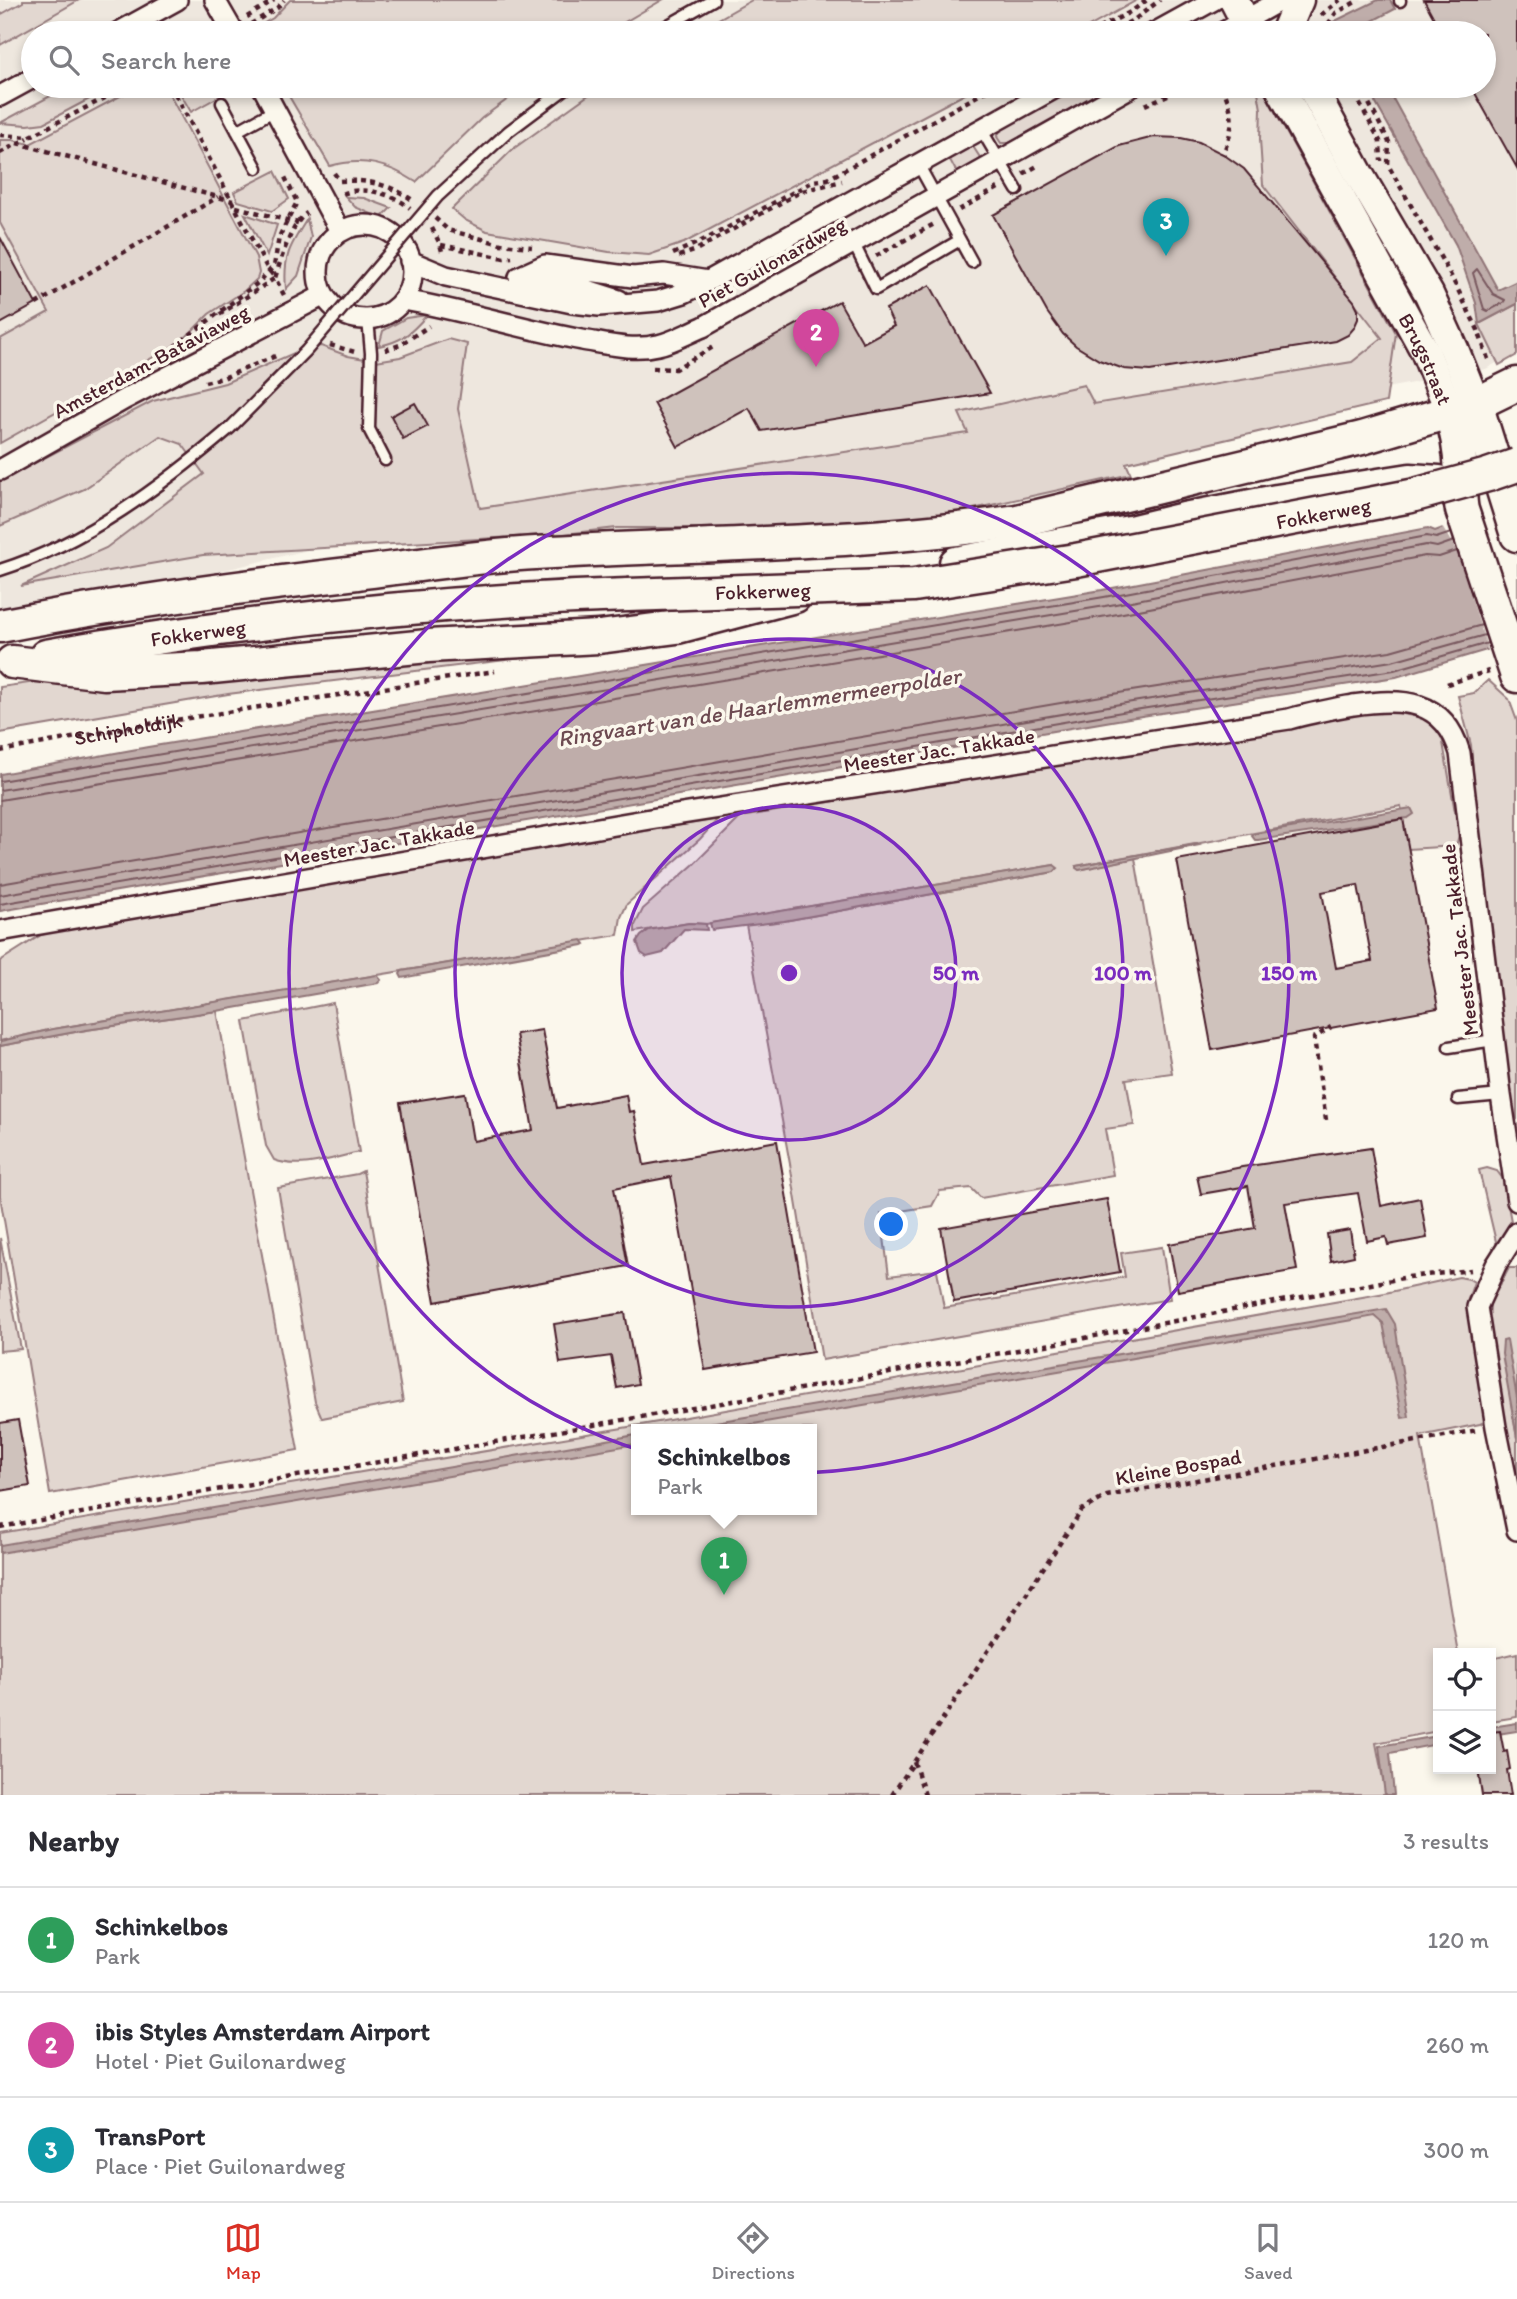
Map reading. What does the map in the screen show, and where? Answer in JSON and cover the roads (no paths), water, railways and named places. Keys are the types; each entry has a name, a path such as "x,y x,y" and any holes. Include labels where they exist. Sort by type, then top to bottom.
{"main road":[{"path":"1410,480 1426,473 1436,464 1461,418 1517,384"},
{"name":"Brugstraat","path":"1461,418 1504,496 1517,535"},
{"name":"Brugstraat","path":"1461,418 1461,504 1513,666"},
{"name":"Fokkerweg","path":"0,626 78,611 241,587 549,552 809,542 964,529 1017,521 1362,438 1461,418"},
{"name":"Fokkerweg","path":"6,663 135,640 363,611 541,597 914,585 1076,560 1411,496 1488,475 1517,464"},
{"path":"6,663 104,673 202,668 428,646 641,633 677,627 809,592 905,572 1130,532 1277,501 1410,480 1439,482 1452,489 1461,504"}],"street":[{"path":"139,21 177,0"},
{"path":"215,0 232,21"},
{"path":"1176,21 1214,0"},
{"path":"1296,21 1309,9"},
{"path":"0,96 21,85"},
{"path":"268,98 340,231"},
{"name":"Piet Guilonardweg","path":"410,261 446,276 572,303 599,306 658,301 684,293 708,281 1037,98"},
{"name":"Piet Guilonardweg","path":"403,300 438,305 565,337 615,346 636,348 658,345 703,327 1111,98"},
{"name":"Brugstraat","path":"1286,98 1461,418"},
{"name":"Brugstraat","path":"1318,98 1429,294 1454,349 1461,418"},
{"path":"357,225 374,226 391,233 403,245 410,261 411,281 403,300 381,316 368,319 351,317 335,308 324,295 318,278 319,260 327,243 340,231 357,225"},
{"name":"Piet Guilonardweg","path":"495,286 518,266 545,265 633,277 664,274 708,281"},
{"name":"Piet Guilonardweg","path":"518,266 626,303"},
{"name":"Amsterdam-Bataviaweg","path":"0,470 125,398 324,295"},
{"name":"Meester Jac. Takkade","path":"0,931 650,819 1289,719 1343,707 1401,701 1435,712 1448,725 1458,745 1501,1095 1513,1156 1517,1195"},
{"path":"1517,1232 1496,1265 1477,1307 1496,1427 1517,1530"}],"lane":[{"path":"675,21 713,0"},
{"path":"0,570 22,564 86,532 133,504 188,464 230,428 306,351 438,196 509,131 553,98"},
{"path":"222,103 257,168"},
{"path":"237,131 275,110"},
{"path":"981,129 1017,190"},
{"path":"918,164 972,262"},
{"path":"853,242 876,289 960,240"},
{"path":"368,319 371,354 369,429 385,460"},
{"path":"1449,1047 1494,1040"},
{"path":"1458,1100 1501,1095"}],"water":[{"path":"1378,0 1390,0 1395,9 1372,21 1335,21"},
{"path":"1373,98 1393,98 1498,290 1517,281 1517,304 1479,324 1476,303 1456,245"},
{"name":"Ringvaart van de Haarlemmermeerpolder","path":"1517,500 1517,641 1396,677 1129,718 0,911 0,774 148,747 1102,590 1428,528 1435,531"},
{"path":"1411,808 1414,814 1408,818 1258,840 1252,836 1254,834"},
{"path":"1199,845 1079,870 1076,868 1076,866"},
{"path":"1054,865 1058,868 1054,872 784,921 712,930 710,923"},
{"path":"689,923 706,924 707,930 684,929 663,953 647,957 641,953 637,942 649,930"},
{"path":"582,940 585,944 583,945 402,978 400,974 402,971"},
{"path":"377,975 381,980 378,983 0,1046 1,1041 53,1029"},
{"path":"1386,1309 1395,1324 1409,1417 1402,1418 1383,1323 1375,1316 754,1424 704,1424"},
{"path":"1507,1340 1517,1398 1517,1438 1502,1354 1503,1341"},
{"path":"631,1436 631,1445 0,1553 0,1545"},
{"path":"1517,1723 1517,1731 1496,1734 1496,1726"},
{"path":"1433,1737 1433,1745 1390,1753 1394,1795 1385,1795 1379,1746"}],"place":[{"name":"TransPort","path":"1166,256"},
{"name":"ibis Styles Amsterdam Airport","path":"816,367"},
{"name":"Schinkelbos","path":"724,1595"}]}
